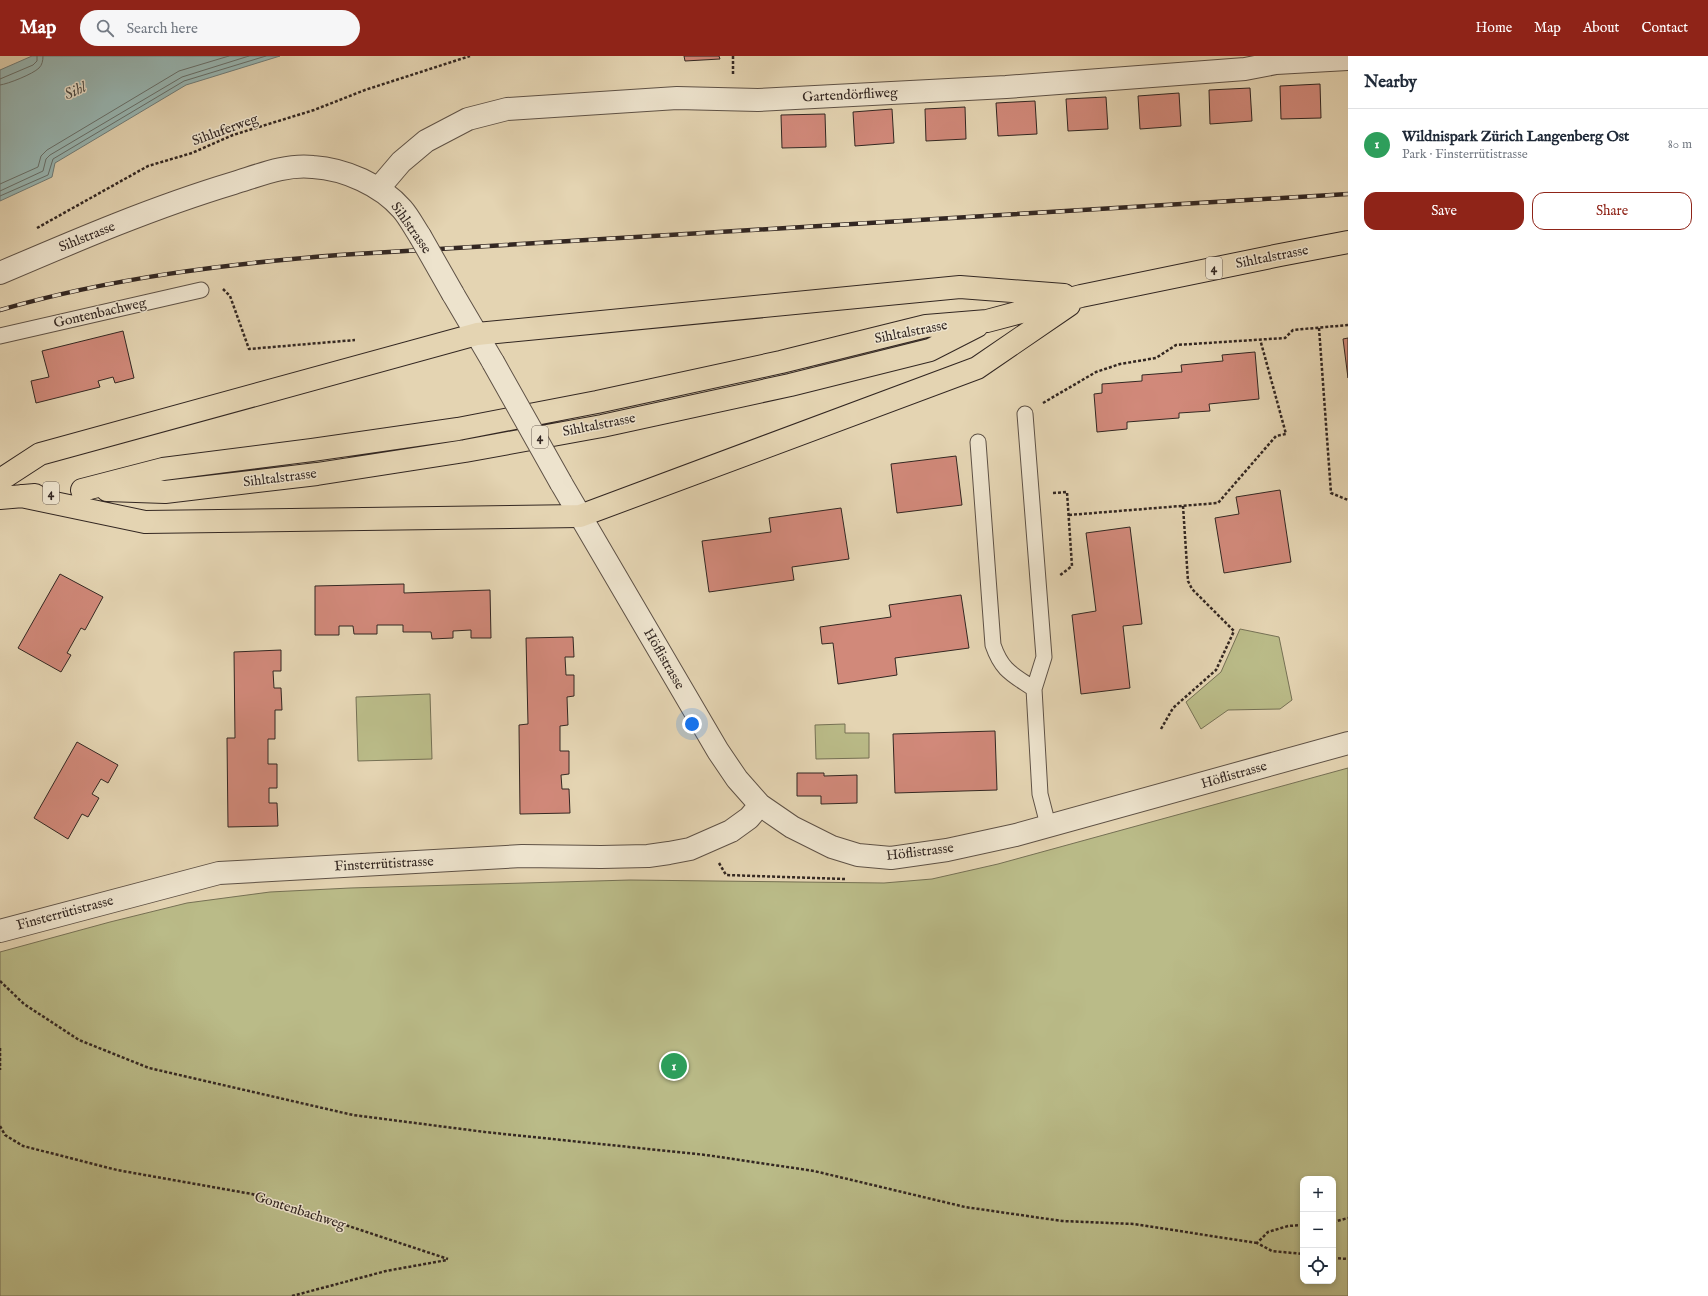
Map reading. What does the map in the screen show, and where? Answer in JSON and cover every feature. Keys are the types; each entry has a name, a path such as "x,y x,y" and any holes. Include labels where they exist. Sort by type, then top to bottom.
{"main road":[{"name":"Sihltalstrasse","path":"11,497 82,490 165,492 310,475 465,451 587,428 790,385 930,350 987,321 1081,296 1280,254 1348,242"},
{"path":"0,480 40,454 477,334 960,287 1081,296"},
{"path":"11,497 145,522 580,516 977,368 1081,296"}],"street":[{"name":"Gartendörfliweg","path":"378,189 400,162 426,141 468,119 507,110 676,98 758,100 1006,87 1245,69 1276,63 1348,59"},
{"name":"Sihlstrasse","path":"0,273 92,234 212,189 274,170 295,166 315,167 336,171 358,178 378,189 401,209 420,236 580,516"},
{"name":"Höflistrasse","path":"580,516 718,751 737,779 760,805 792,827 832,847 858,855 891,858 947,850 1016,834 1348,743"},
{"name":"Finsterrütistrasse","path":"0,931 219,873 522,856 648,856 690,849 708,842 731,831 749,818 760,805"}],"lane":[{"name":"Gontenbachweg","path":"0,336 201,290"},
{"path":"1025,414 1044,657 1034,688 1040,794 1048,825"},
{"path":"978,442 993,645 998,659 1006,670 1034,688"}],"path":[{"name":"Sihluferweg","path":"31,231 148,166 192,153 233,135 314,110 364,90 470,56"},
{"path":"201,290 217,288 225,290 230,296 249,349 358,339"},
{"path":"1025,414 1096,372 1120,364 1156,358 1176,345 1285,338 1294,330 1348,325"},
{"path":"1319,328 1331,493 1348,500"},
{"path":"1069,515 1218,503 1276,436 1286,434 1260,339"},
{"path":"1032,494 1067,492 1069,515 1072,566 1054,580 1038,582"},
{"path":"1161,729 1173,708 1216,670 1234,631 1192,589 1188,581 1182,506"},
{"path":"708,842 726,875 847,879"},
{"path":"0,981 24,1004 79,1040 150,1068 352,1115 485,1132 706,1154 814,1171 965,1207 1062,1221 1134,1224 1257,1243 1272,1250 1300,1254"},
{"path":"0,1048 0,1070"},
{"name":"Gontenbachweg","path":"0,1126 5,1135 23,1146 117,1170 252,1194 448,1259 386,1271 292,1296"},
{"path":"1336,1221 1348,1218"},
{"path":"1257,1243 1268,1232 1288,1226 1300,1225"},
{"path":"1336,1258 1348,1259"}],"green space":[{"path":"1240,629 1279,637 1292,700 1280,709 1228,710 1201,729 1186,702 1221,672"},
{"path":"430,694 432,759 358,761 356,697"},
{"path":"845,724 845,733 869,733 869,758 816,759 815,725"},
{"path":"1348,768 1348,1296 0,1296 0,952 187,903 270,892 350,888 630,880 884,883 932,879 998,864"}],"water":[{"name":"Sihl","path":"32,56 280,56 186,85 55,163 52,177 0,201 0,70"}],"building":[{"path":"684,56 719,56 720,59 685,61"},
{"path":"1320,84 1321,118 1281,119 1280,86"},
{"path":"1250,88 1252,121 1210,124 1209,90"},
{"path":"1179,93 1181,126 1140,129 1138,96"},
{"path":"1106,97 1108,129 1068,131 1066,99"},
{"path":"1035,101 1037,134 998,136 996,103"},
{"path":"965,107 966,139 926,141 925,109"},
{"path":"892,109 894,143 855,146 853,112"},
{"path":"825,114 826,147 782,148 781,115"},
{"path":"123,331 134,378 115,383 113,377 98,381 100,387 36,403 31,381 49,377 42,351"},
{"path":"1348,338 1348,378 1343,339"},
{"path":"1255,352 1259,399 1209,404 1210,411 1179,413 1179,418 1127,422 1127,429 1097,432 1094,394 1102,393 1102,384 1142,381 1142,375 1182,372 1181,365 1223,361 1222,355"},
{"path":"956,456 962,505 897,513 891,464"},
{"path":"1280,490 1291,562 1224,573 1215,518 1239,514 1236,497"},
{"path":"841,508 849,559 792,567 794,580 709,592 702,541 771,532 769,518"},
{"path":"1130,527 1142,624 1123,626 1130,688 1081,694 1072,615 1096,611 1086,533"},
{"path":"60,574 103,597 85,630 81,628 67,653 71,655 61,672 18,648"},
{"path":"404,584 404,593 490,590 491,638 471,638 471,630 453,631 453,638 432,639 431,632 403,632 403,625 377,625 377,634 354,634 353,626 339,626 339,635 315,635 315,586"},
{"path":"961,595 969,648 895,658 897,675 838,684 833,643 822,644 820,627 891,617 889,605"},
{"path":"573,637 574,657 565,657 566,675 574,675 574,696 567,697 568,725 560,726 560,751 569,751 569,774 561,775 562,789 569,789 570,813 520,814 519,725 528,724 526,638"},
{"path":"281,650 281,671 273,671 274,688 281,688 282,710 275,710 275,739 268,739 268,764 277,764 277,788 269,788 269,803 277,803 278,826 228,827 227,738 235,738 234,652"},
{"path":"995,731 997,790 895,793 893,734"},
{"path":"77,742 118,765 108,783 101,779 92,794 99,798 88,817 82,814 68,839 34,818"},
{"path":"797,773 824,773 824,776 857,775 857,803 821,804 821,796 797,796"}],"railway":[{"path":"0,310 84,289 168,274 254,263 339,255 1348,194"}],"place":[{"name":"Wildnispark Zürich Langenberg Ost","path":"674,1066"}]}
